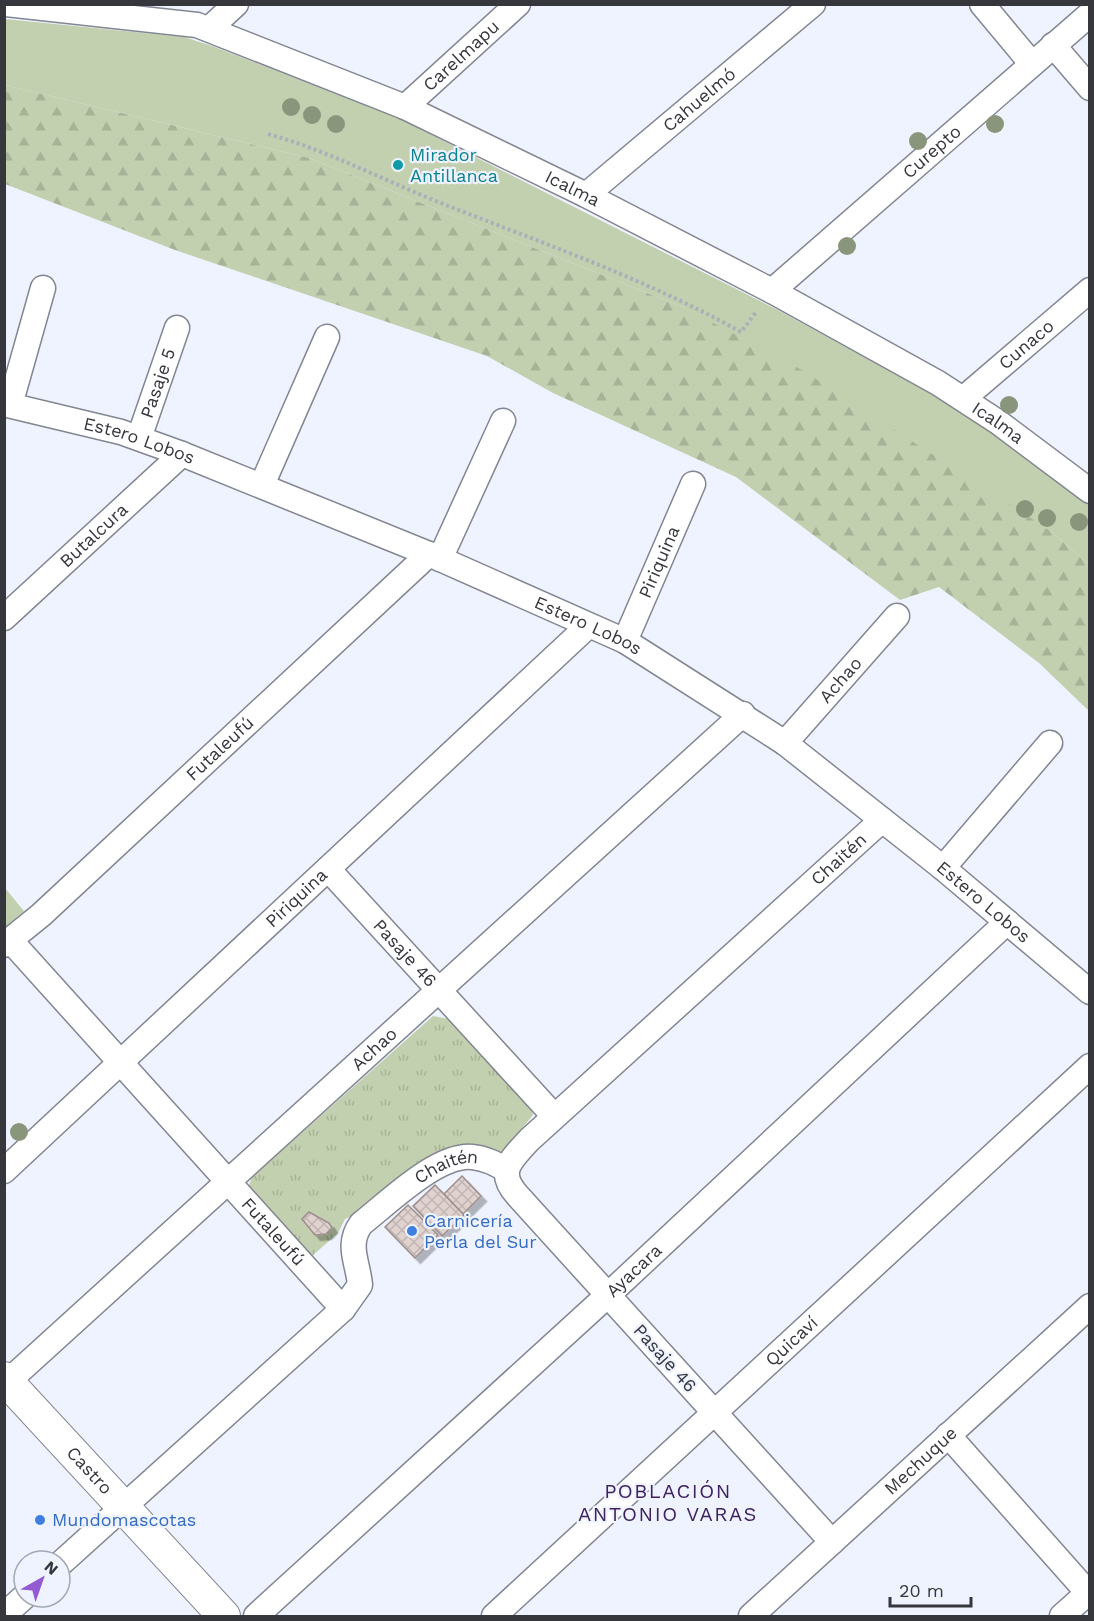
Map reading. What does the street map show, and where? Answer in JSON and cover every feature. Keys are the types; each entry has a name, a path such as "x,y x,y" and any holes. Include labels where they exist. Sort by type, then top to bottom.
{"street":[{"name":"Icalma","path":"6,4 184,23 209,29 405,107 586,195 772,291 964,398 1089,491"},
{"path":"168,4 184,23"},
{"path":"209,29 237,4"},
{"name":"Carelmapu","path":"405,107 518,4"},
{"name":"Cahuelmó","path":"586,195 813,4"},
{"path":"981,4 1032,64"},
{"name":"Curepto","path":"772,291 1089,14"},
{"path":"1053,45 1089,88"},
{"path":"7,405 43,288"},
{"name":"Cunaco","path":"964,398 1089,290"},
{"name":"Pasaje 5","path":"139,438 177,328"},
{"path":"262,485 327,337"},
{"name":"Estero Lobos","path":"7,405 139,438 182,453 435,556 625,641 743,714 785,743 943,868 1089,992"},
{"name":"Futaleufú","path":"343,1309 120,1063 7,943 50,907 435,556 503,421"},
{"name":"Butalcura","path":"4,618 182,453"},
{"name":"Piriquina","path":"625,641 693,484"},
{"name":"Achao","path":"785,743 897,616"},
{"name":"Piriquina","path":"4,1171 588,626"},
{"name":"Achao","path":"6,1382 229,1183 743,714"},
{"path":"943,868 1050,743"},
{"name":"Chaitén","path":"72,1553 343,1309 360,1285 353,1245 355,1233 361,1224 440,1163 470,1157 486,1160 507,1170 529,1140 554,1116 882,820"},
{"name":"Pasaje 46","path":"328,869 554,1116"},
{"name":"Ayacara","path":"256,1617 608,1295 1007,922"},
{"name":"Quicaví","path":"494,1617 716,1414 1089,1066"},
{"name":"Pasaje 46","path":"507,1170 507,1182 512,1189 832,1542"},
{"name":"Mechuque","path":"751,1617 1089,1306"},
{"name":"Castro","path":"6,1382 224,1617"},
{"path":"948,1436 1089,1593 1062,1617"}],"path":[{"path":"268,134 320,149 435,201 660,291 741,332 772,291"}],"green space":[{"path":"5,19 184,37 400,119 774,308 959,409 1089,503 1089,564 1049,530 685,308 309,158 5,85"},
{"path":"5,85 309,158 685,308 804,371 1049,530 1089,564 1089,711 1039,663 939,587 900,600 736,477 553,393 487,356 175,250 5,184"},
{"path":"5,888 24,911 4,927"},
{"path":"433,1016 449,1019 531,1107 533,1115 501,1154 486,1150 345,1219 338,1233 311,1257 248,1188 252,1177"}],"building":[{"path":"462,1176 481,1196 463,1214 444,1194"},
{"path":"435,1185 464,1215 442,1236 413,1206"},
{"name":"Carnicería Perla del Sur","path":"408,1205 438,1235 415,1258 385,1227"},
{"path":"309,1212 329,1223 332,1228 326,1234 315,1235 302,1219"}],"place":[{"name":"Mirador Antillanca","path":"398,165"},
{"name":"Carnicería Perla del Sur","path":"412,1231"},
{"name":"Mundomascotas","path":"40,1520"}],"district":[{"name":"POBLACIÓN ANTONIO VARAS","path":"668,1502"}]}
